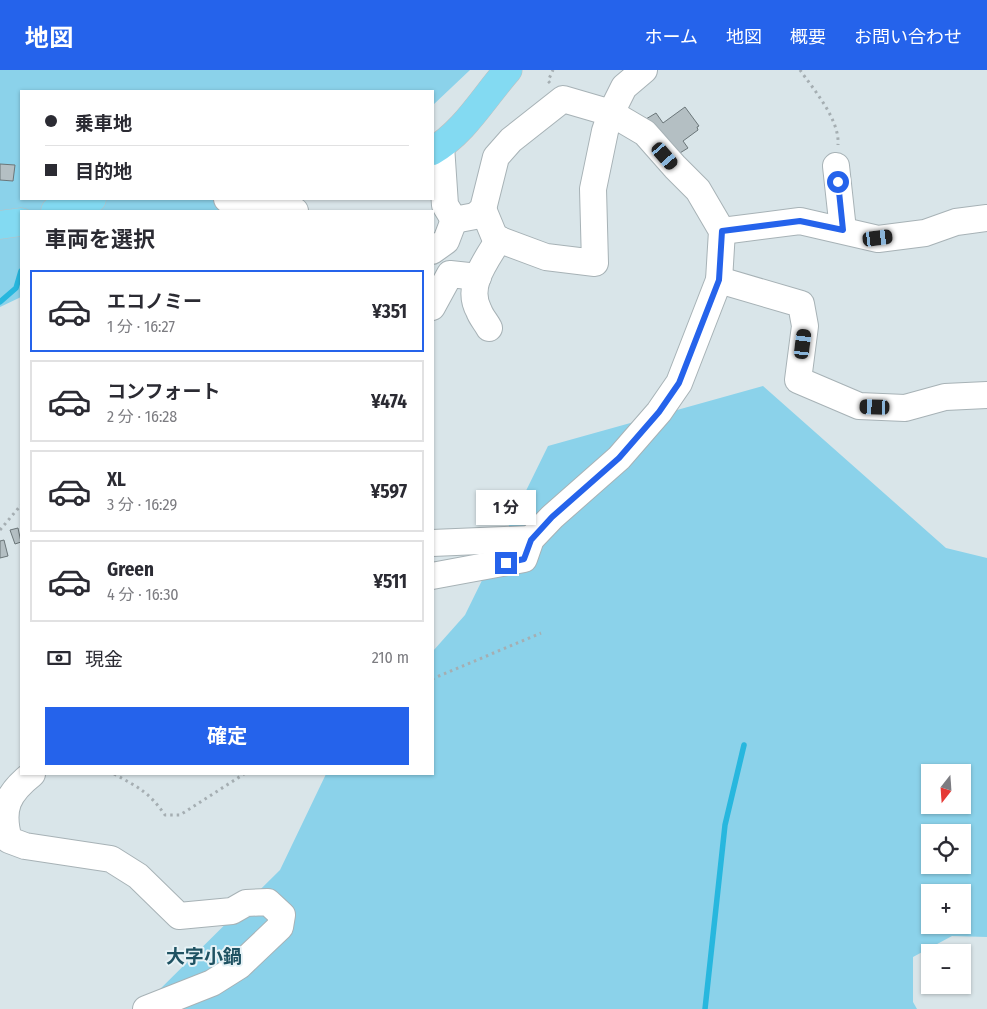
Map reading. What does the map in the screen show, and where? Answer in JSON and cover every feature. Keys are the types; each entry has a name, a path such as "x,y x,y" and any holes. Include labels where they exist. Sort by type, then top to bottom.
{"main road":[{"path":"437,148 466,122 508,70"},
{"path":"57,210 89,200"},
{"path":"0,225 20,222"}],"street":[{"path":"482,209 495,238 546,257 595,263 593,190 605,131 611,113 624,87 644,70"},
{"path":"434,576 524,559 531,540 552,517 619,458 659,412 679,383 719,280 722,231 698,190 645,133 611,113 563,99 511,140 496,157 482,209 444,237"},
{"path":"434,303 450,274 444,237 445,206 437,148"},
{"path":"836,166 843,230"},
{"path":"228,200 231,202 253,200 281,202 293,210"},
{"path":"722,231 800,221 878,238 925,233 956,222 987,218"},
{"path":"489,328 478,310 474,288 478,276 499,239"},
{"path":"450,274 478,276"},
{"path":"719,280 801,304 805,326 798,380 859,406 905,408 944,397 987,395"},
{"path":"434,543 531,540"},
{"path":"31,775 15,787 5,801 2,811 6,834 9,840 25,846 111,859 138,876 179,916 232,911 246,903 268,902 282,915 280,927 239,966 212,983 146,1009"}],"path":[{"path":"800,70 829,113 838,138 836,166"},
{"path":"0,530 20,506"},
{"path":"434,677 541,633"},
{"path":"116,775 144,790 165,815 180,815 242,775"}],"shaded area":[{"path":"0,70 470,70 434,104 434,90 20,90 20,200 242,200 219,210 20,210 20,297 0,307"},
{"path":"763,386 946,548 987,558 987,937 952,936 937,944 921,944 921,953 913,957 913,1002 917,1009 140,1009 280,870 326,775 434,775 434,650 465,615 548,446"}],"building":[{"path":"685,107 699,126 697,127 698,130 683,141 688,148 675,156 646,119 656,113 663,123"},
{"path":"0,164 15,165 13,181 0,180"},
{"path":"18,528 20,542 15,544 10,530"},
{"path":"4,540 8,556 0,558 0,541"}],"waterway":[{"path":"0,302 16,288 20,274"},
{"path":"705,1009 725,825 744,745"}],"district":[{"name":"大字小鍋","path":"204,956"}],"route":[{"path":"506,563 524,559 531,540 552,517 619,458 659,412 679,383 719,280 722,231 800,221 843,230 838,182"}]}
